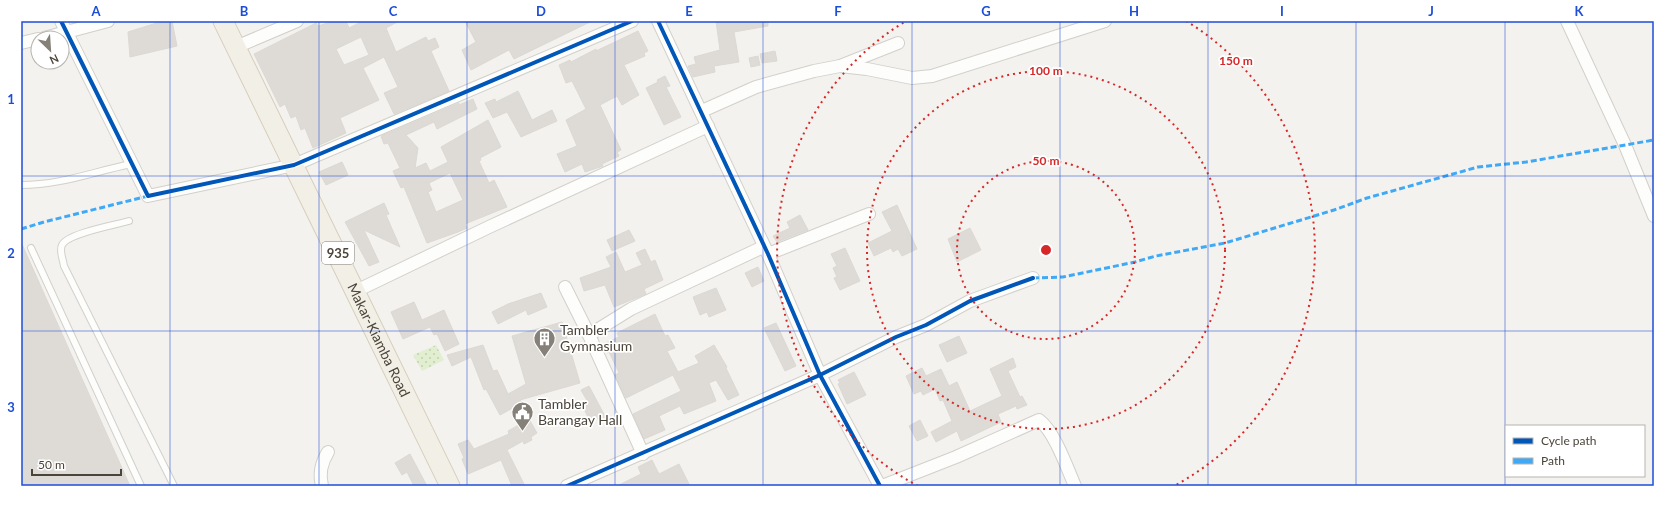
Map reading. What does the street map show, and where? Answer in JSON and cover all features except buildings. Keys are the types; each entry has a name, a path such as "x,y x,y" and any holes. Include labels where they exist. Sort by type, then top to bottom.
{"main road":[{"name":"Makar-Kiamba Road","path":"224,21 450,486"}],"street":[{"path":"70,32 108,21"},
{"path":"236,48 297,21"},
{"path":"70,41 148,196 294,164 632,21"},
{"path":"658,21 702,111 766,250 820,375 881,486 956,457 1039,420 1046,427 1060,452 1075,486"},
{"path":"840,66 867,69 912,78 932,76 1105,21"},
{"path":"1567,21 1625,145 1654,216"},
{"path":"702,111 770,82 840,66 898,43"},
{"path":"356,291 489,227 708,126"},
{"path":"589,335 631,309 766,250 869,214"},
{"path":"567,486 643,454 820,375 896,337 926,325 970,300 1033,278"},
{"path":"566,287 643,454"},
{"path":"322,486 321,469 323,460 328,452"}],"lane":[{"path":"21,185 44,185 74,179 101,170 131,164"},
{"path":"129,221 66,240 62,246 61,255 64,266 174,486"},
{"path":"31,248 142,486"}],"green space":[{"path":"436,345 444,360 422,371 413,355"}],"marked path":[{"path":"1033,278 1063,277 1135,262 1156,256 1225,243 1334,210 1367,198 1478,167 1526,162 1654,140"},
{"path":"21,229 148,196"}],"cycle path":[{"path":"61,21 148,196 294,165 632,21"},
{"path":"658,21 768,254 820,375 880,486"},
{"path":"567,486 820,375 896,337 926,325 970,301 1033,278"}],"place":[{"name":"Tambler Gymnasium","path":"545,358"},
{"name":"Tambler Barangay Hall","path":"522,432"}]}
